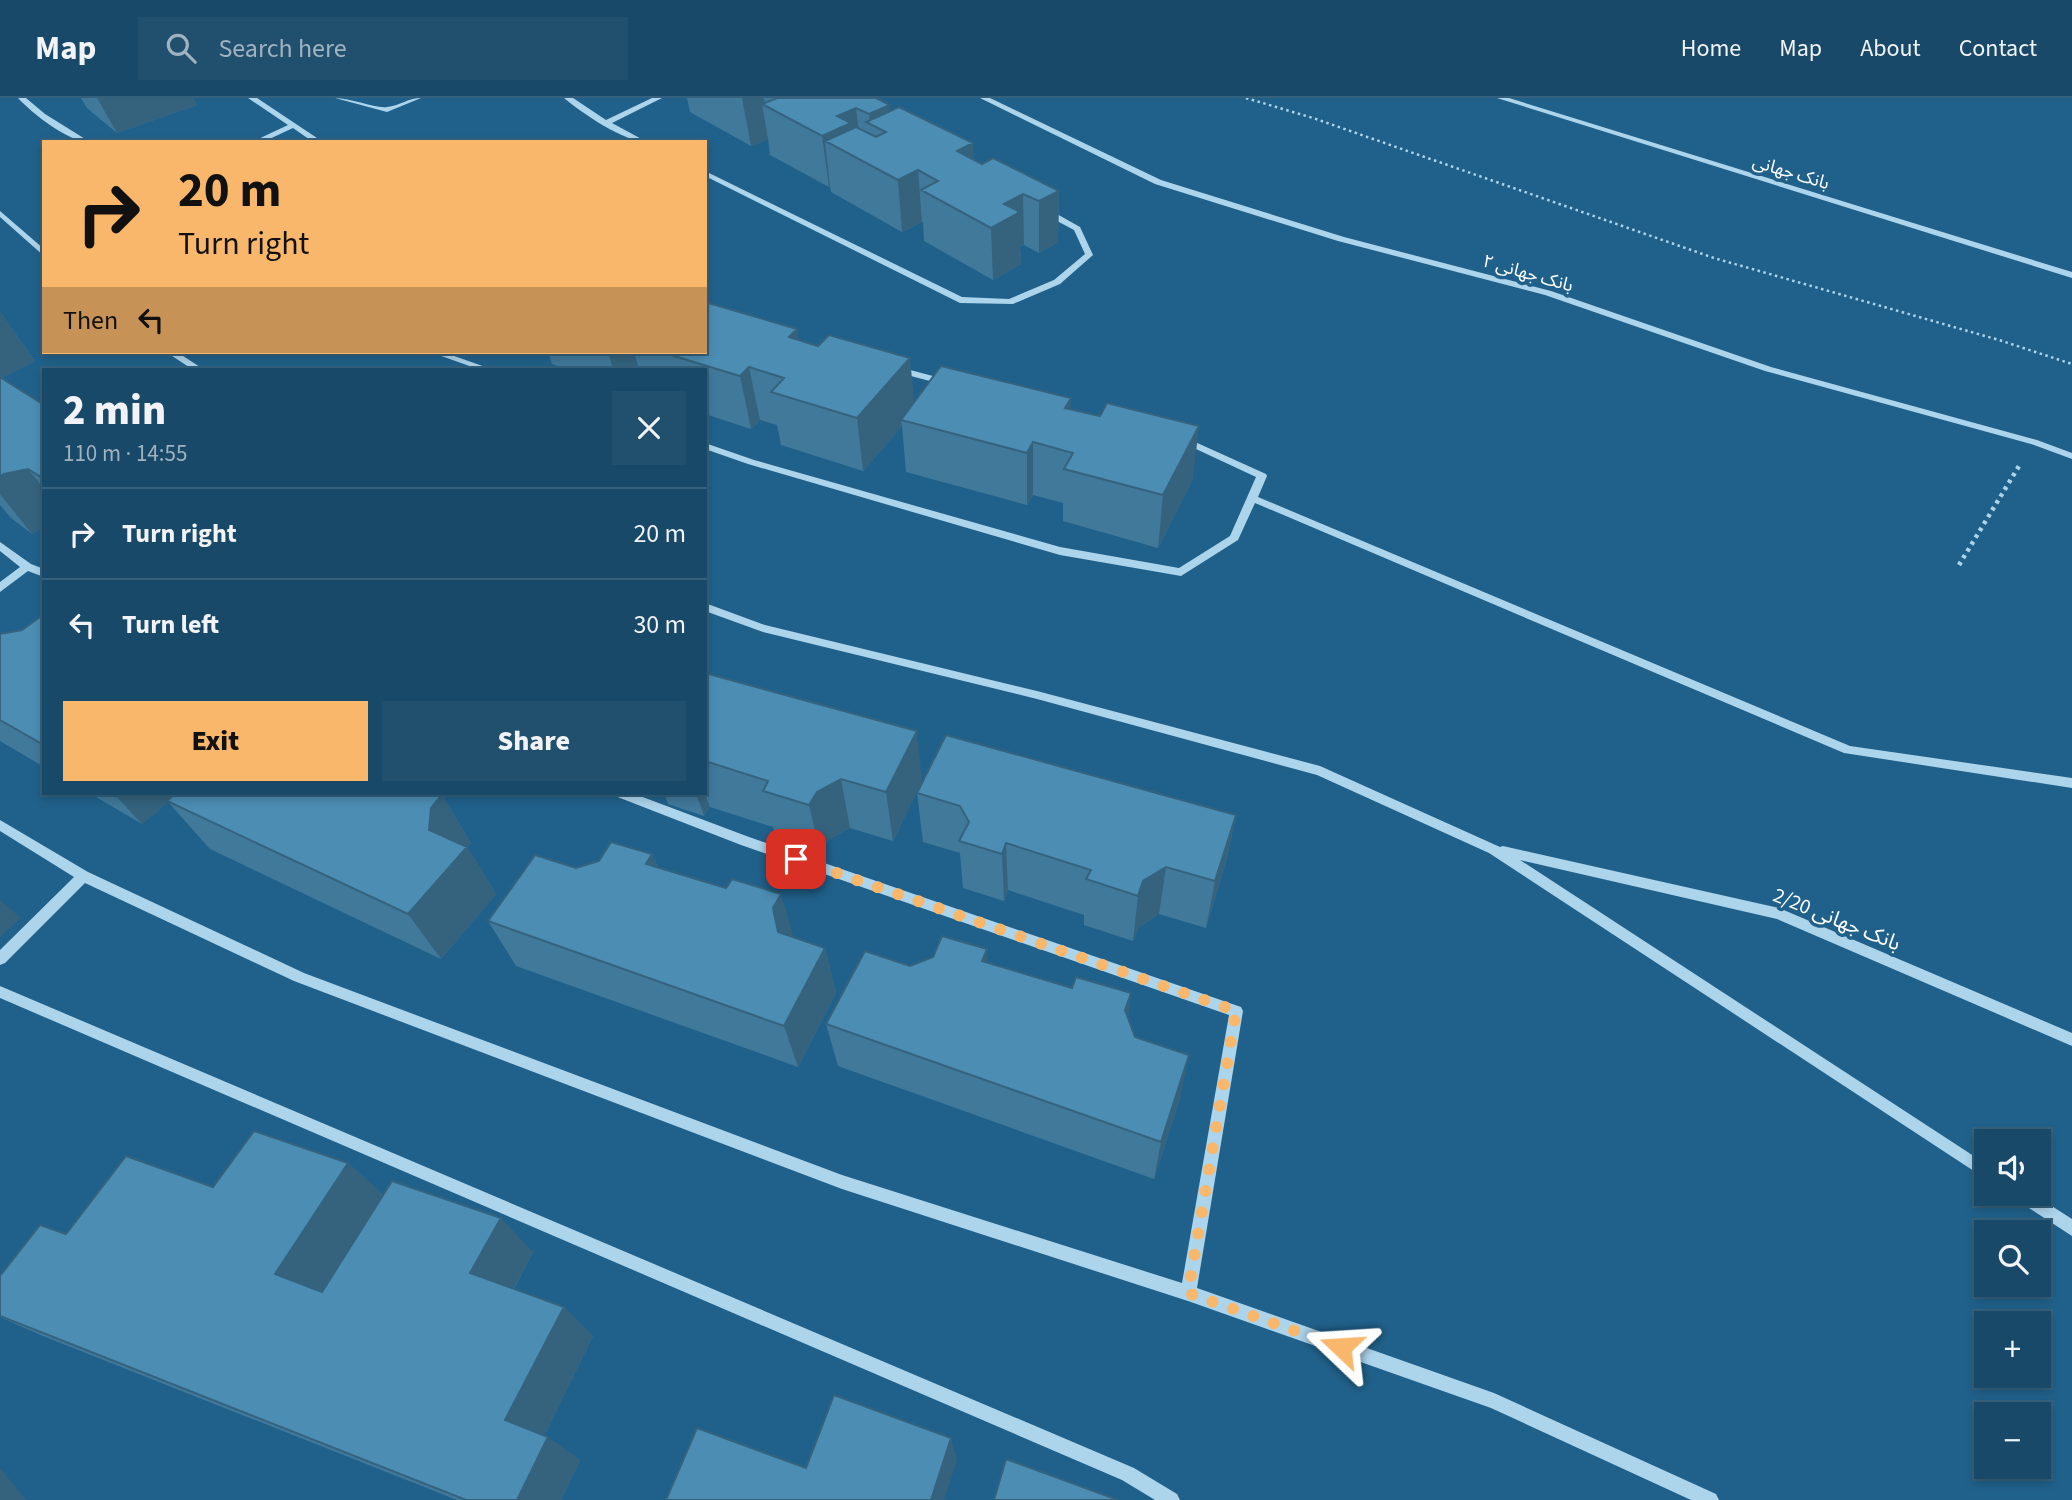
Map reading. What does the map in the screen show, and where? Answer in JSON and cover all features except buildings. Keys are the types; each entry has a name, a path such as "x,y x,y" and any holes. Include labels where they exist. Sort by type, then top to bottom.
{"street":[{"path":"22,98 43,116 83,140"},
{"path":"252,98 317,140"},
{"path":"339,98 387,110 417,98"},
{"path":"568,98 606,123 639,140"},
{"path":"606,123 658,98"},
{"name":"بانک جهانی ۲","path":"984,98 1158,182 1341,239 1548,293 1768,369 2034,442 2072,456"},
{"name":"بانک جهانی","path":"1501,98 2072,275"},
{"path":"260,140 293,125"},
{"path":"707,174 960,300 1010,302 1057,282 1090,255 1077,229 1031,203"},
{"path":"0,213 42,252"},
{"path":"32,242 42,238"},
{"path":"174,354 196,368"},
{"path":"441,354 482,368"},
{"path":"887,367 952,384"},
{"path":"707,447 751,462 1060,551 1181,572 1234,538 1262,476 1181,439 1168,436"},
{"path":"1252,498 1848,750 2072,783"},
{"path":"0,546 27,567 42,572"},
{"path":"0,588 27,567"},
{"path":"707,608 763,628 1037,695 1320,771 1493,849 1974,1164"},
{"path":"624,795 745,841 1236,1011 1188,1293"},
{"path":"0,825 83,876 299,976 855,1186 1188,1293 1494,1401 1710,1500"},
{"name":"بانک جهانی 2/20","path":"1493,849 1779,914 2072,1040"},
{"path":"0,959 83,876"},
{"path":"0,992 1128,1474 1171,1500"},
{"path":"2038,1206 2072,1228"}],"path":[{"path":"1245,98 1325,122 1714,258 1999,340 2072,364"},
{"path":"1959,565 2034,442"}],"route":[{"path":"796,859 1236,1011 1188,1293 1341,1347"}]}
